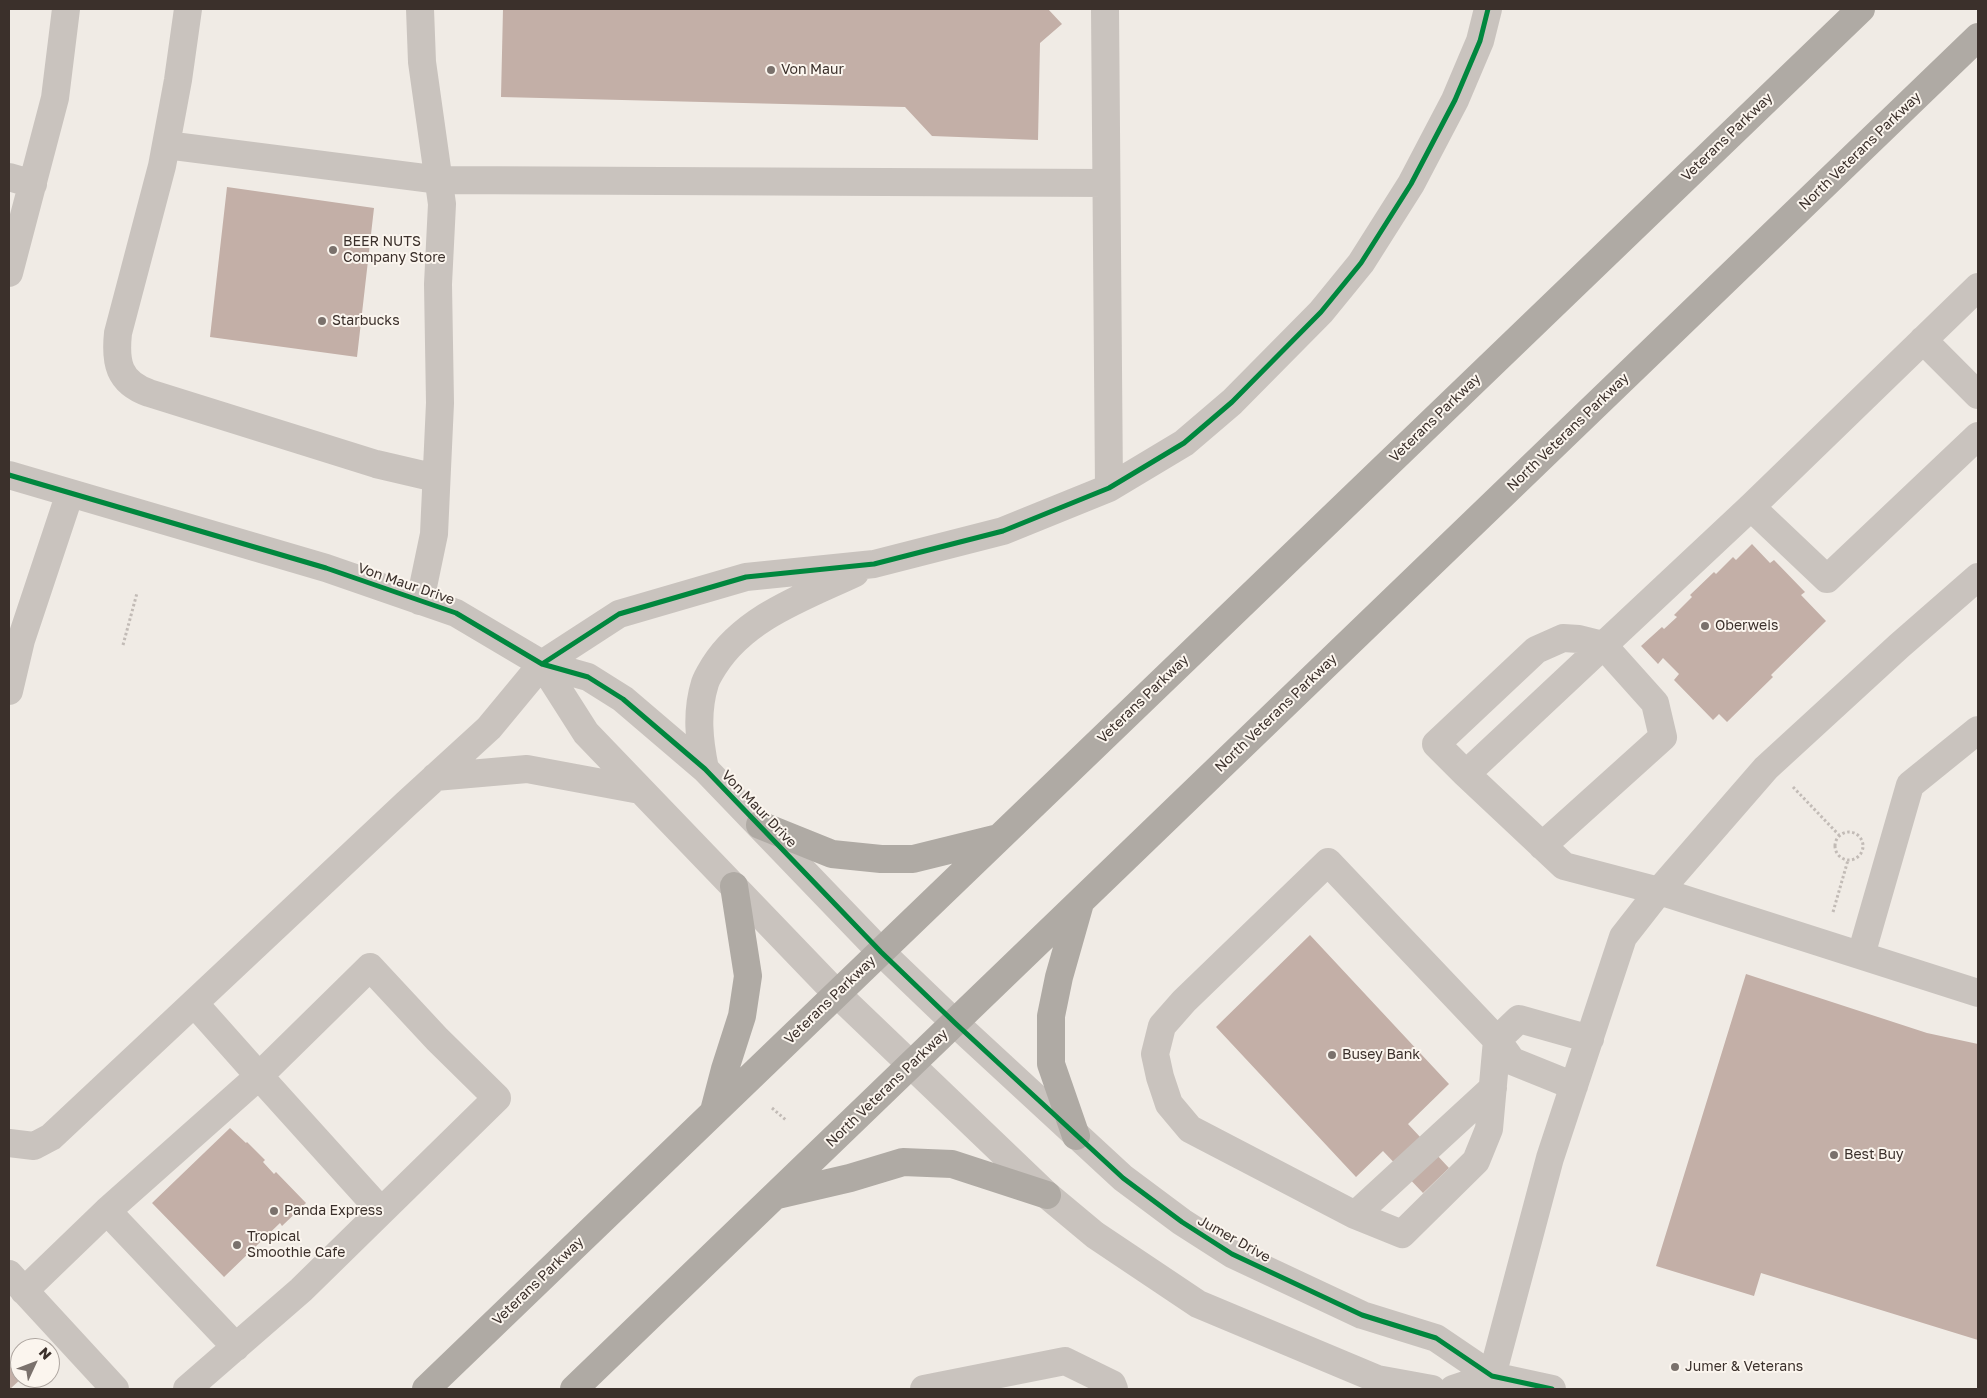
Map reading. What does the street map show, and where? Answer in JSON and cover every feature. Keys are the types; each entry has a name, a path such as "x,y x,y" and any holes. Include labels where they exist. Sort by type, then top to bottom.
{"highway":[{"name":"Veterans Parkway","path":"426,1389 1861,9"},
{"name":"North Veterans Parkway","path":"574,1389 1978,37"},
{"path":"760,825 832,854 881,859 913,859 999,837"},
{"path":"714,1111 742,1016 748,976 734,886"},
{"path":"1076,1136 1051,1064 1051,1016 1059,977 1081,901"},
{"path":"777,1195 850,1178 903,1162 952,1164 1047,1195"}],"street":[{"path":"9,273 21,180 55,98 66,9"},
{"path":"188,9 166,145 118,332 118,363 124,378 136,389 149,394 376,464 436,478"},
{"path":"420,9 422,62 442,204 438,284 440,403 434,534 420,601"},
{"path":"1105,9 1109,488"},
{"path":"9,1143 34,1146 51,1137 489,728 542,664 619,614 746,577 874,564 1003,531 1109,488 1184,443 1232,402 1321,312 1361,262 1411,184 1455,100 1480,41 1488,9"},
{"path":"166,145 440,180 1106,183"},
{"path":"1466,774 1750,507 1978,287"},
{"path":"1922,340 1978,395"},
{"path":"1750,507 1827,578 1978,436"},
{"name":"Von Maur Drive","path":"9,476 326,568 456,613 542,664 588,677 623,699 705,769 881,952 955,1024"},
{"path":"9,691 21,640 70,493"},
{"path":"705,769 699,742 699,711 706,680 724,650 764,616 874,564"},
{"path":"1453,1389 1488,1385 1550,1158 1623,937 1659,891 1771,763 1978,577"},
{"path":"1542,846 1662,737 1655,703 1603,645 1578,639 1563,638 1536,650 1436,744 1466,774 1542,846 1564,866 1659,891 1978,993"},
{"name":"Von Maur Drive","path":"542,664 586,733 837,994"},
{"path":"1861,955 1910,785 1978,730"},
{"path":"435,777 527,769 640,790"},
{"path":"1574,1086 1512,1061 1497,1040 1328,862 1184,1001 1162,1026 1155,1054 1169,1104 1190,1129 1355,1215 1402,1234 1476,1162 1489,1129 1497,1040 1519,1019 1590,1040"},
{"path":"115,1389 16,1282 107,1211 259,1076 370,967 437,1039 497,1098 301,1290 187,1389"},
{"path":"837,994 910,1066 1047,1195 1094,1235 1198,1304 1378,1379 1432,1389"},
{"path":"194,1003 381,1211"},
{"name":"Jumer Drive","path":"955,1024 1123,1178 1182,1222 1232,1254 1362,1315 1436,1338 1488,1385 1552,1389"},
{"path":"1355,1215 1492,1088"},
{"path":"107,1211 236,1346"},
{"path":"924,1389 1065,1361 1112,1384 1114,1389"}],"path":[{"path":"123,645 137,593"},
{"path":"1771,763 1839,835"},
{"path":"1852,832 1860,836 1864,845 1861,854 1848,860 1836,852 1835,843 1839,835 1852,832"},
{"path":"1823,944 1848,860"},
{"path":"772,1108 787,1121"}],"building":[{"name":"Von Maur","path":"503,9 1048,9 1062,24 1040,43 1038,140 932,136 905,107 501,97"},
{"path":"227,187 374,208 357,357 210,337"},
{"path":"1752,544 1770,563 1774,560 1805,592 1801,595 1826,621 1727,722 1719,714 1713,720 1674,680 1679,674 1663,658 1658,664 1641,646 1662,627 1664,629 1677,617 1674,615 1692,597 1690,595 1714,572 1716,574 1733,557 1736,560"},
{"name":"Busey Bank","path":"1310,935 1449,1084 1408,1124 1449,1168 1423,1193 1383,1151 1356,1177 1216,1027"},
{"name":"Best Buy","path":"1746,974 1927,1033 1978,1044 1978,1340 1761,1273 1754,1296 1656,1266"},
{"path":"230,1128 247,1142 265,1160 263,1162 274,1174 276,1172 306,1203 282,1226 280,1223 224,1277 152,1203"},
{"path":"9,1365 11,1388 9,1389"}],"cycle path":[{"path":"542,664 619,614 746,577 874,564 1003,531 1109,488 1184,443 1232,402 1321,312 1361,263 1411,184 1455,100 1480,41 1488,9"},
{"path":"9,475 326,568 456,613 542,664 588,677 623,699 705,769 881,952 955,1023 1123,1178 1182,1222 1232,1254 1362,1315 1436,1338 1492,1376 1552,1389"}],"place":[{"name":"Von Maur","path":"771,70"},
{"name":"BEER NUTS Company Store","path":"333,250"},
{"name":"Starbucks","path":"322,321"},
{"name":"Oberweis","path":"1705,626"},
{"name":"Busey Bank","path":"1332,1055"},
{"name":"Best Buy","path":"1834,1155"},
{"name":"Panda Express","path":"274,1211"},
{"name":"Tropical Smoothie Cafe","path":"237,1245"},
{"name":"Jumer & Veterans","path":"1675,1367"}]}
